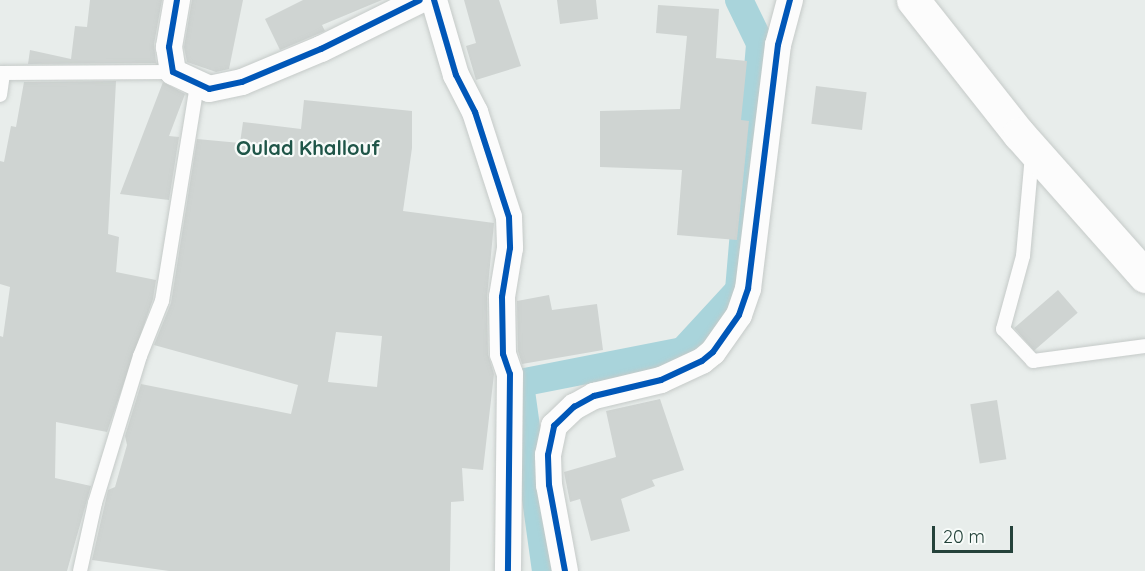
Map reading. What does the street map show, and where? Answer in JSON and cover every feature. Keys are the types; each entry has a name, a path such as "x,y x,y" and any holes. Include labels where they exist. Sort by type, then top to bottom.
{"main road":[{"path":"913,0 1033,149 1145,276"}],"street":[{"path":"177,0 169,47 173,72 209,89 242,82 321,49 420,0"},
{"path":"434,0 456,75 475,112 508,217 510,248 502,297 503,354 510,374 508,571"},
{"path":"565,571 549,485 548,455 554,426 574,406 594,396 660,380 702,361 713,352 740,315 747,289 778,45 790,0"}],"lane":[{"path":"0,95 2,73 173,72"},
{"path":"80,571 95,503 140,356 162,301 197,85"},
{"path":"1033,149 1023,256 1003,329 1033,361 1145,346"}],"building":[{"path":"90,0 162,0 154,44 156,63 28,64 30,50 71,59 75,26 87,27"},
{"path":"192,0 243,0 229,69 216,72 187,62 184,47"},
{"path":"303,0 382,0 322,25 325,31 280,50 265,19"},
{"path":"464,0 499,0 521,66 476,80 466,46 476,43"},
{"path":"557,0 596,0 598,19 560,24"},
{"path":"658,5 719,9 716,58 747,61 741,120 749,121 737,240 677,235 682,170 600,167 600,111 680,109 687,36 656,33"},
{"path":"116,81 108,234 119,237 116,272 156,280 153,299 107,432 56,422 55,478 91,486 67,571 0,571 0,336 3,337 10,287 0,284 0,161 4,162 11,126 16,127 24,82"},
{"path":"163,82 185,94 169,136 179,137 169,200 120,194"},
{"path":"816,86 867,92 862,130 811,124"},
{"path":"304,100 412,111 412,148 403,211 494,223 487,297 488,354 494,374 483,470 462,468 464,501 451,502 450,571 169,571 92,560 108,490 115,487 127,445 125,436 141,384 291,414 298,385 154,345 171,303 197,139 240,143 243,122 301,129","holes":["336,332 382,336 377,387 328,382"]},
{"path":"1058,290 1078,313 1034,351 1014,328"},
{"path":"549,295 552,310 597,304 603,350 522,364 518,351 517,301"},
{"path":"660,399 684,470 652,480 655,486 621,499 630,531 591,541 580,499 570,502 564,472 616,457 606,411"},
{"path":"997,400 1006,459 980,463 970,404"}],"waterway":[{"path":"546,571 520,383 683,351 739,290 760,43 739,0"}],"cycle path":[{"path":"177,0 169,47 173,72 209,89 242,82 321,49 420,0"},
{"path":"434,0 456,75 475,112 509,217 510,248 502,297 503,354 510,374 508,571"},
{"path":"565,571 549,485 548,455 554,426 574,407 594,396 661,380 702,361 713,352 739,315 748,289 778,45 790,0"}],"district":[{"name":"Oulad Khallouf","path":"308,147"}]}
